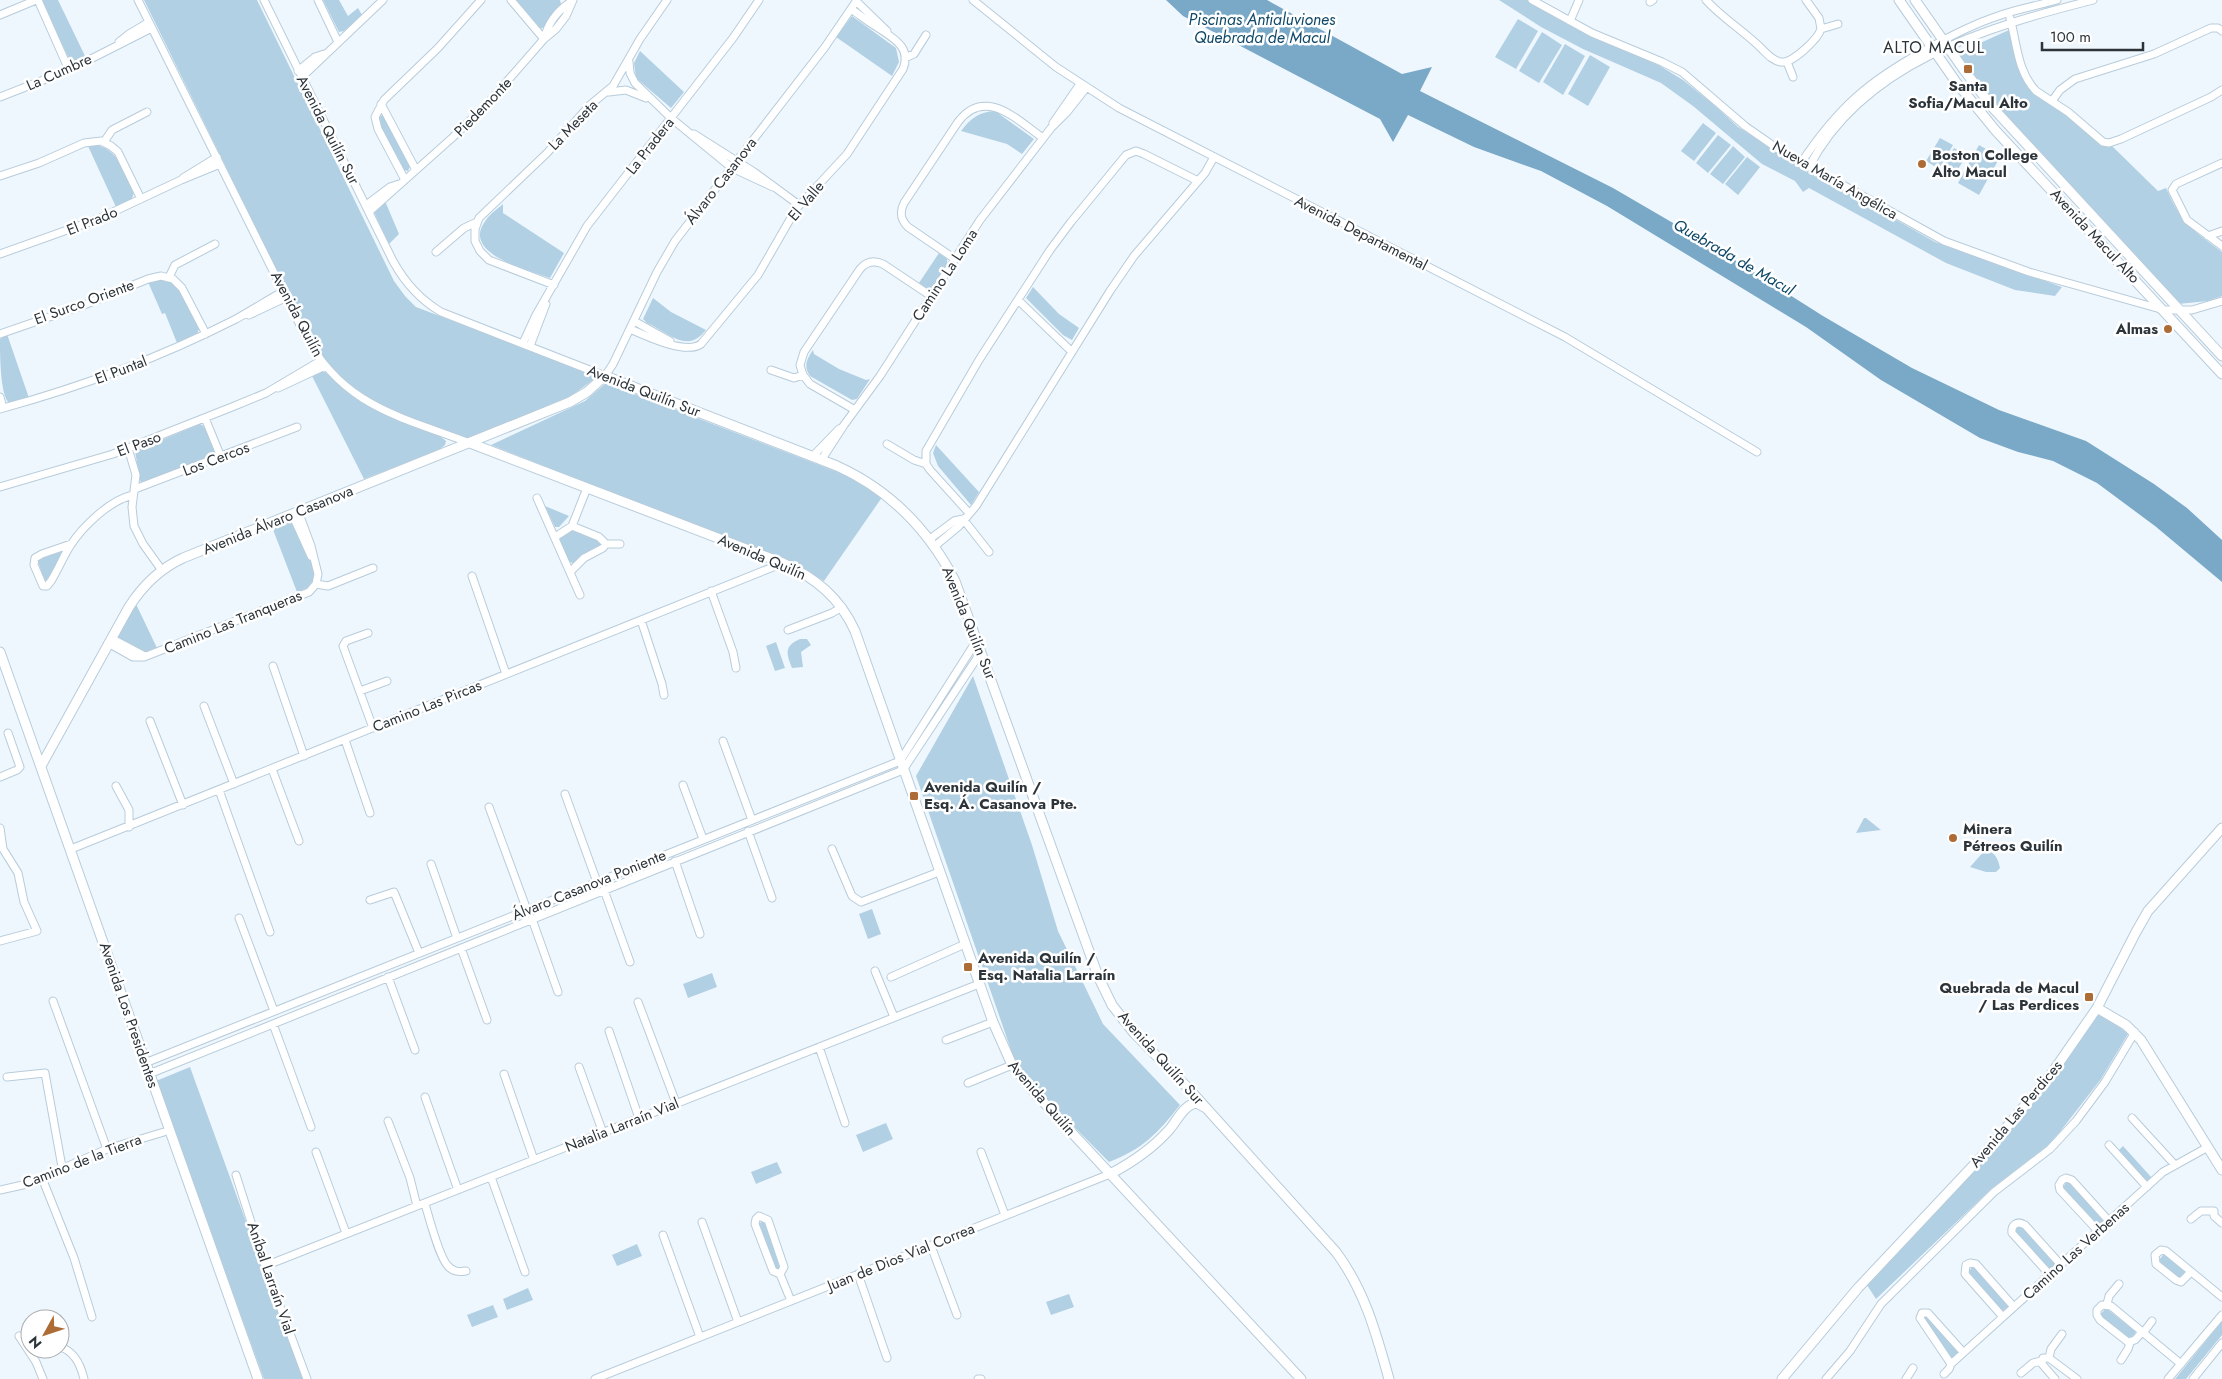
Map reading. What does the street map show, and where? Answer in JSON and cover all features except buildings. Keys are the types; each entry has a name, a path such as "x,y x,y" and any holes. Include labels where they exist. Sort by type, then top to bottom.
{"street":[{"path":"0,15 37,0 69,70"},
{"name":"Avenida Quilín","path":"138,0 306,338 322,363 349,390 373,406 783,563 816,581 842,607 859,640 901,765 979,984 1012,1065 1110,1174 1301,1379"},
{"name":"Avenida Quilín Sur","path":"264,0 399,271 410,287 424,301 447,315 822,459 852,473 886,494 932,542 955,581 1098,976 1112,1005 1123,1020 1181,1084 1208,1110 1324,1237 1348,1269 1371,1315 1389,1379"},
{"path":"318,0 338,42"},
{"path":"300,74 315,57 324,54 383,0"},
{"path":"402,182 376,126 376,114 381,104 438,48 480,0"},
{"path":"511,0 544,39"},
{"name":"Piedemonte","path":"368,208 392,193 489,102 544,39 552,20 571,0"},
{"name":"La Meseta","path":"436,252 467,226 477,222 484,212 547,153 586,110 620,78 640,39 667,0"},
{"name":"La Pradera","path":"527,345 548,296 587,226 733,38 758,0"},
{"name":"Avenida Departamental","path":"973,0 1028,46 1083,86 1119,108 1556,333 1757,452"},
{"name":"Nueva María Angélica","path":"1532,0 1570,21 1682,72 1746,126 1801,163 1931,235 2046,277 2164,310 2180,311 2222,301"},
{"path":"1570,21 1579,0"},
{"path":"1706,0 1744,31 1773,59 1780,62 1788,62 1816,37 1821,28 1818,18 1806,0"},
{"name":"Avenida Macul Alto","path":"1899,0 1956,82 1996,131 2222,374"},
{"name":"Avenida Macul Alto","path":"1915,0 1993,108 2222,356"},
{"path":"1809,167 1837,126 1857,106 1895,76 1945,43 2008,12 2057,0"},
{"path":"1945,43 2011,22 2092,0"},
{"path":"857,1 902,46 906,58"},
{"name":"Álvaro Casanova","path":"605,376 657,272 675,241 825,47 857,1"},
{"path":"852,9 890,35"},
{"path":"2008,12 2021,67 2027,80 2036,91 2079,120 2101,141 2109,143 2211,97 2222,90"},
{"path":"1821,28 1838,24"},
{"name":"La Cumbre","path":"0,97 69,70 117,44 129,34 151,25"},
{"path":"2052,101 2065,85 2081,76 2145,57 2211,28 2218,28 2222,31"},
{"name":"El Valle","path":"630,329 684,348 694,348 704,341 763,268 799,205 847,154 902,69 906,58 914,54 926,35"},
{"path":"1801,163 1831,120 1859,92 1890,69 1934,50"},
{"path":"629,59 631,76 650,99 671,118 732,168 774,187"},
{"path":"1788,62 1793,77"},
{"name":"Camino La Loma","path":"822,459 997,196 1051,128 1067,112 1083,86"},
{"path":"606,93 626,90 650,99"},
{"path":"381,104 416,170"},
{"path":"955,259 908,227 901,216 904,203 958,122 974,108 988,106 1002,109 1043,138"},
{"path":"104,142 112,130 147,112"},
{"path":"688,131 738,161 799,205"},
{"path":"0,176 38,163 84,143 104,142 118,152 142,199"},
{"path":"989,552 926,464 925,458 930,444 979,360 1071,222 1112,171 1131,152 1136,151 1144,154 1198,181"},
{"path":"932,542 959,526 976,506 1070,351 1134,256 1198,181 1214,158"},
{"name":"El Prado","path":"0,254 83,225 142,199 218,160"},
{"path":"2222,163 2176,184 2172,190 2187,220 2222,246"},
{"path":"477,222 474,235 480,251 489,260 554,285"},
{"path":"460,232 467,231 474,235"},
{"path":"2208,236 2222,231"},
{"path":"206,334 182,288 169,277 175,265 215,244"},
{"path":"856,410 810,384 803,375 800,362 804,352 860,269 870,262 882,264 931,296"},
{"name":"El Surco Oriente","path":"0,334 84,305 153,277 169,277"},
{"name":"El Puntal","path":"2,408 108,375 174,349 285,294"},
{"path":"1018,300 1070,351"},
{"path":"634,321 677,345"},
{"name":"El Paso","path":"0,487 128,448 273,389 322,363"},
{"path":"771,370 794,378 803,375"},
{"name":"Avenida Álvaro Casanova","path":"42,766 137,594 161,569 182,558 576,399 605,376"},
{"path":"0,397 2,408"},
{"path":"205,418 221,457"},
{"name":"Camino La Loma","path":"813,456 844,425"},
{"name":"Los Cercos","path":"71,544 35,558 34,565 43,586 46,586 51,581 71,544 107,508 123,497 297,427"},
{"path":"887,444 914,460 926,464"},
{"path":"128,448 136,475 132,513 136,532 142,544 161,569"},
{"path":"554,537 572,526 587,488"},
{"path":"538,498 580,595"},
{"name":"Camino Las Tranqueras","path":"110,641 133,657 148,656 306,594 316,584 318,574 295,512"},
{"path":"572,526 599,537 606,544 620,544"},
{"path":"570,572 584,558 603,548 606,544"},
{"name":"Camino Las Pircas","path":"71,850 783,563"},
{"name":"Camino Las Tranqueras","path":"316,584 328,586 373,568"},
{"path":"472,576 506,674"},
{"path":"712,591 734,652 736,668"},
{"path":"788,630 832,613 842,607"},
{"path":"641,620 664,689 664,695"},
{"path":"368,633 346,641 343,646 373,728"},
{"path":"901,765 977,640"},
{"name":"Avenida Los Presidentes","path":"0,652 258,1379"},
{"path":"901,765 981,652"},
{"path":"273,666 304,756"},
{"path":"360,691 387,681"},
{"path":"204,706 234,784"},
{"path":"150,722 182,805"},
{"path":"0,777 20,767 8,733"},
{"path":"345,740 370,813"},
{"path":"723,741 752,820"},
{"name":"Álvaro Casanova Poniente","path":"145,1063 752,820 901,765"},
{"name":"Álvaro Casanova Poniente","path":"149,1074 697,852 901,765"},
{"path":"272,769 299,841"},
{"path":"683,785 703,840"},
{"path":"116,786 129,810 129,827"},
{"path":"219,790 270,932"},
{"path":"566,794 597,882"},
{"path":"489,807 527,910"},
{"path":"0,828 3,849 18,873 22,894 37,931 0,941"},
{"name":"Avenida Las Perdices","path":"1782,1379 1884,1258 1984,1154 2064,1058 2097,1008 2148,911 2222,828"},
{"path":"748,831 772,898"},
{"path":"693,844 697,852"},
{"path":"832,849 852,896 861,902 939,872"},
{"path":"675,861 700,934"},
{"path":"431,864 458,938"},
{"path":"604,890 630,962"},
{"path":"370,900 394,892 419,953"},
{"path":"239,918 274,1011"},
{"path":"532,919 558,992"},
{"path":"490,924 494,934"},
{"path":"891,977 965,944"},
{"path":"461,948 486,1020"},
{"path":"875,971 894,1017"},
{"path":"388,977 415,1050"},
{"name":"Natalia Larraín Vial","path":"265,1266 979,984"},
{"path":"52,1001 107,1149"},
{"path":"638,1002 676,1103"},
{"path":"2097,1008 2135,1032 2222,1170"},
{"path":"247,1022 251,1033"},
{"path":"946,1040 993,1022"},
{"path":"272,1024 311,1127"},
{"path":"609,1031 639,1118"},
{"path":"1826,1379 1850,1350 1881,1304 1994,1192 2050,1149 2076,1121 2105,1082 2135,1032"},
{"path":"819,1047 845,1123"},
{"path":"968,1083 1012,1065"},
{"path":"579,1067 603,1133"},
{"path":"7,1077 45,1073 62,1167"},
{"path":"504,1074 534,1160"},
{"path":"1181,1084 1189,1096 1188,1106 1197,1103 1208,1110"},
{"path":"425,1097 458,1190"},
{"name":"Juan de Dios Vial Correa","path":"595,1379 1110,1174 1150,1149 1162,1138 1188,1106"},
{"path":"2132,1118 2175,1165"},
{"path":"388,1121 445,1262 452,1270 458,1272 466,1271"},
{"name":"Camino de la Tierra","path":"0,1190 42,1178 62,1167 107,1149 164,1132"},
{"path":"2109,1145 2147,1187"},
{"name":"Camino Las Verbenas","path":"1944,1374 1963,1352 2147,1187 2175,1165 2208,1147"},
{"path":"316,1152 346,1233"},
{"path":"982,1152 1005,1215"},
{"name":"Aníbal Larraín Vial","path":"236,1175 265,1266 307,1379"},
{"path":"492,1177 526,1272"},
{"path":"42,1178 74,1258 92,1317"},
{"path":"2098,1231 2060,1190 2062,1180 2066,1178 2072,1180 2109,1221"},
{"path":"2191,1219 2202,1211 2214,1211 2214,1216 2222,1223"},
{"path":"780,1274 784,1267 768,1220 759,1216 755,1224 773,1271 780,1274 791,1301"},
{"path":"702,1222 738,1322"},
{"path":"2050,1275 2012,1233 2012,1228 2015,1224 2020,1223 2024,1225 2061,1264"},
{"path":"663,1235 700,1337"},
{"path":"931,1246 956,1315"},
{"path":"2191,1272 2181,1282 2176,1280 2156,1264 2155,1255 2158,1251 2166,1251 2222,1297"},
{"path":"2003,1316 1965,1274 1966,1265 1970,1262 1976,1264 2014,1306"},
{"path":"858,1274 887,1358"},
{"path":"2107,1304 2109,1296 2119,1284"},
{"path":"2107,1304 2181,1364"},
{"path":"2107,1304 2098,1308 2096,1313 2098,1318 2130,1342"},
{"path":"1951,1364 1920,1318 1922,1313 1928,1313 1963,1352"},
{"path":"2168,1379 2222,1316"},
{"path":"2121,1360 2128,1350 2130,1342 2143,1332 2152,1321"},
{"path":"2049,1358 2051,1349 2062,1334"},
{"path":"2193,1379 2222,1343"},
{"path":"70,1354 81,1366 84,1379"},
{"path":"2021,1373 2033,1363 2041,1361 2045,1357 2077,1379"},
{"path":"34,1359 42,1379"},
{"path":"2041,1361 2055,1379"},
{"path":"1906,1379 1913,1368"}],"shaded area":[{"path":"43,0 58,0 86,58 74,62 70,61"},
{"path":"144,0 257,0 394,281 405,296 416,307 589,373 592,375 593,380 571,396 469,438 460,437 383,407 355,391 343,381 329,366 310,338"},
{"path":"323,0 339,0 348,16 358,8 362,15 344,31 339,32"},
{"path":"514,0 560,0 561,4 546,26 540,29"},
{"path":"1499,0 1528,0 1567,24 1660,66 1683,80 1738,127 1782,155 1935,242 2062,287 2055,296 2015,290 1946,263 1809,188 1803,192 1795,181 1762,164 1693,106 1661,83 1583,49 1541,27"},
{"path":"852,16 896,48 899,62 892,76 836,37"},
{"path":"1518,19 1538,31 1516,69 1495,57"},
{"path":"2009,30 2017,66 2028,88 2074,120 2101,146 2112,146 2158,191 2166,188 2183,219 2222,252 2222,296 2208,301 2178,304 1997,107 1956,54"},
{"path":"1542,32 1562,45 1539,83 1519,71"},
{"path":"1565,44 1585,56 1563,95 1543,82"},
{"path":"640,51 684,92 671,108 636,78 634,63"},
{"path":"1590,55 1610,67 1588,106 1568,94"},
{"path":"995,111 1034,139 1022,154 1007,144 961,131 976,116"},
{"path":"383,115 410,166 408,171 403,170 379,127 378,117"},
{"path":"1703,123 1716,133 1694,161 1681,151"},
{"path":"1718,135 1731,145 1708,173 1696,163"},
{"path":"1940,138 1953,145 1939,169 1926,161"},
{"path":"94,145 109,151 120,162 134,192 132,199 116,207 88,146"},
{"path":"1979,145 2000,157 1979,195 1958,183"},
{"path":"1733,146 1745,157 1723,184 1710,174"},
{"path":"1954,148 1967,155 1953,177 1941,170"},
{"path":"1747,157 1760,167 1738,195 1725,184"},
{"path":"385,201 399,234 389,244 373,210"},
{"path":"503,204 503,213 564,253 550,278 500,259 489,251 482,242 480,232 486,220"},
{"path":"939,253 947,259 947,264 933,287 926,289 919,283"},
{"path":"161,279 172,282 177,286 199,329 197,334 177,343 165,313 162,314 148,282"},
{"path":"1033,287 1059,314 1079,328 1072,340 1063,335 1026,298"},
{"path":"653,298 671,312 706,330 699,337 691,341 684,341 670,336 647,323 643,319"},
{"path":"7,334 29,398 9,403 6,399 2,383 0,354 0,339"},
{"path":"813,350 814,354 839,369 866,380 870,379 857,399 852,400 810,376 807,363"},
{"path":"319,372 325,372 363,403 388,416 440,436 446,441 445,445 439,450 364,479 312,376"},
{"path":"606,383 866,483 885,493 824,581 789,563 491,445 585,401"},
{"path":"200,424 206,429 211,438 214,455 143,483 140,481 135,451"},
{"path":"936,445 979,492 971,505 938,466 933,453"},
{"path":"545,506 569,516 559,527 555,527"},
{"path":"293,519 313,563 316,577 307,588 297,592 272,527"},
{"path":"571,529 596,539 601,543 600,546 573,563 569,562 559,539"},
{"path":"58,552 62,554 53,574 45,582 38,562 39,559"},
{"path":"136,604 157,648 147,652 118,640 118,636"},
{"path":"800,639 807,639 811,645 801,652 803,667 792,668 788,658 788,650 791,644"},
{"path":"776,642 785,668 775,671 766,646"},
{"path":"973,676 1032,845 1058,931 1103,1024 1180,1105 1157,1132 1141,1146 1109,1162 1018,1070 916,776"},
{"path":"1864,818 1866,818 1881,830 1856,833"},
{"path":"1986,849 1992,852 1997,859 2000,868 1996,872 1986,872 1970,867"},
{"path":"872,909 881,934 868,939 859,914"},
{"path":"712,973 717,987 688,998 683,984"},
{"path":"2098,1014 2128,1034 2101,1079 2059,1133 2047,1146 1991,1189 1876,1299 1867,1285 2017,1120 2045,1086"},
{"path":"190,1067 303,1379 264,1379 156,1081"},
{"path":"886,1123 893,1139 863,1152 856,1135"},
{"path":"2123,1146 2152,1178 2148,1181 2145,1180 2118,1151"},
{"path":"777,1162 782,1173 756,1184 751,1172"},
{"path":"2066,1182 2070,1183 2104,1221 2098,1226 2063,1188"},
{"path":"766,1221 782,1267 775,1269 759,1223"},
{"path":"2018,1226 2021,1226 2056,1264 2050,1270 2014,1231"},
{"path":"637,1244 642,1256 617,1266 612,1255"},
{"path":"2164,1254 2186,1271 2180,1279 2158,1261"},
{"path":"1972,1267 2009,1306 2003,1311 1968,1273"},
{"path":"528,1288 533,1300 507,1310 503,1299"},
{"path":"1069,1294 1074,1307 1051,1315 1046,1302"},
{"path":"493,1305 498,1317 472,1327 467,1315"},
{"path":"2106,1308 2136,1332 2130,1339 2100,1315"},
{"path":"1924,1317 1927,1317 1959,1352 1951,1360 1924,1320"},
{"path":"2222,1321 2222,1335 2186,1379 2175,1379"}],"water":[{"name":"Piscinas Antialuviones Quebrada de Macul","path":"1166,0 1267,0 1402,74 1432,67 1420,91 1613,188 1716,248 1823,316 1912,368 1999,410 2086,441 2154,484 2187,508 2222,540 2222,582 2155,526 2097,483 2053,461 2018,452 1980,438 1881,380 1806,327 1607,206 1541,171 1474,147 1408,115 1393,142 1380,119 1183,16"}],"place":[{"name":"Santa Sofia/Macul Alto","path":"1968,69"},
{"name":"Boston College Alto Macul","path":"1922,164"},
{"name":"Almas","path":"2168,329"},
{"name":"Avenida Quilín / Esq. Á. Casanova Pte.","path":"914,796"},
{"name":"Minera Pétreos Quilín","path":"1953,838"},
{"name":"Avenida Quilín / Esq. Natalia Larraín","path":"968,967"},
{"name":"Quebrada de Macul / Las Perdices","path":"2089,997"}],"district":[{"name":"ALTO MACUL","path":"1934,47"}],"water label":[{"name":"Quebrada de Macul","path":"1734,257"}]}
